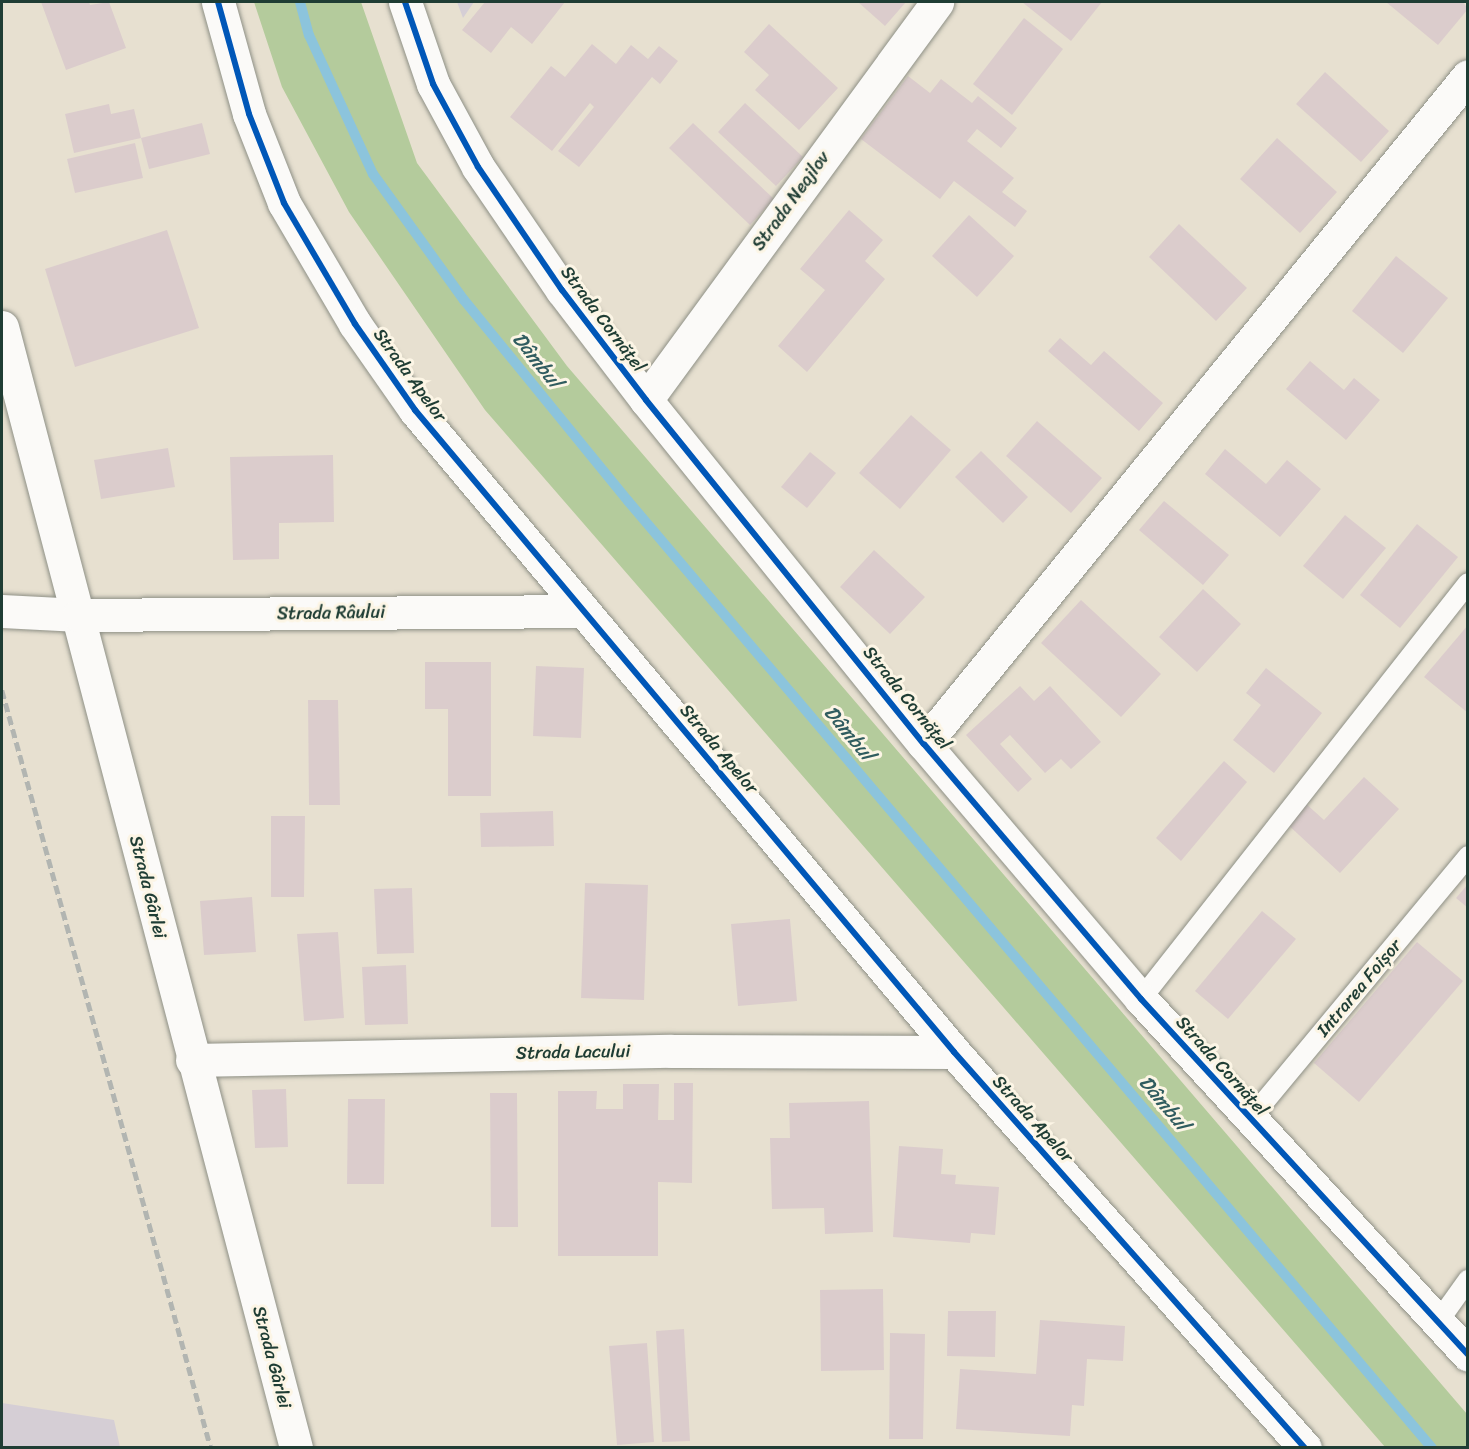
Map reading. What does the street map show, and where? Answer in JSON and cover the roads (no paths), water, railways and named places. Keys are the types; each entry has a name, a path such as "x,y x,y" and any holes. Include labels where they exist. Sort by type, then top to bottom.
{"street":[{"name":"Strada Apelor","path":"218,2 249,114 284,203 355,324 415,410 954,1052 1305,1448"},
{"name":"Strada Cornățel","path":"405,2 433,84 478,167 562,290 646,400 924,744 1141,999 1467,1355"},
{"name":"Strada Neajlov","path":"646,400 937,2"},
{"path":"924,744 1467,76"},
{"name":"Strada Gârlei","path":"2,327 79,615 192,1060 296,1448"},
{"name":"Strada Râului","path":"2,611 79,615 583,611"},
{"name":"Strada Lacului","path":"192,1060 671,1051 954,1052"}],"lane":[{"path":"1141,999 1467,583"},
{"name":"Intrarea Foișor","path":"1250,1119 1467,856"},
{"path":"1438,1322 1467,1280"}],"waterway":[{"name":"Dâmbul","path":"300,2 309,35 373,174 464,300 628,501 1432,1448"}],"railway":[{"path":"2,690 211,1448"}]}
